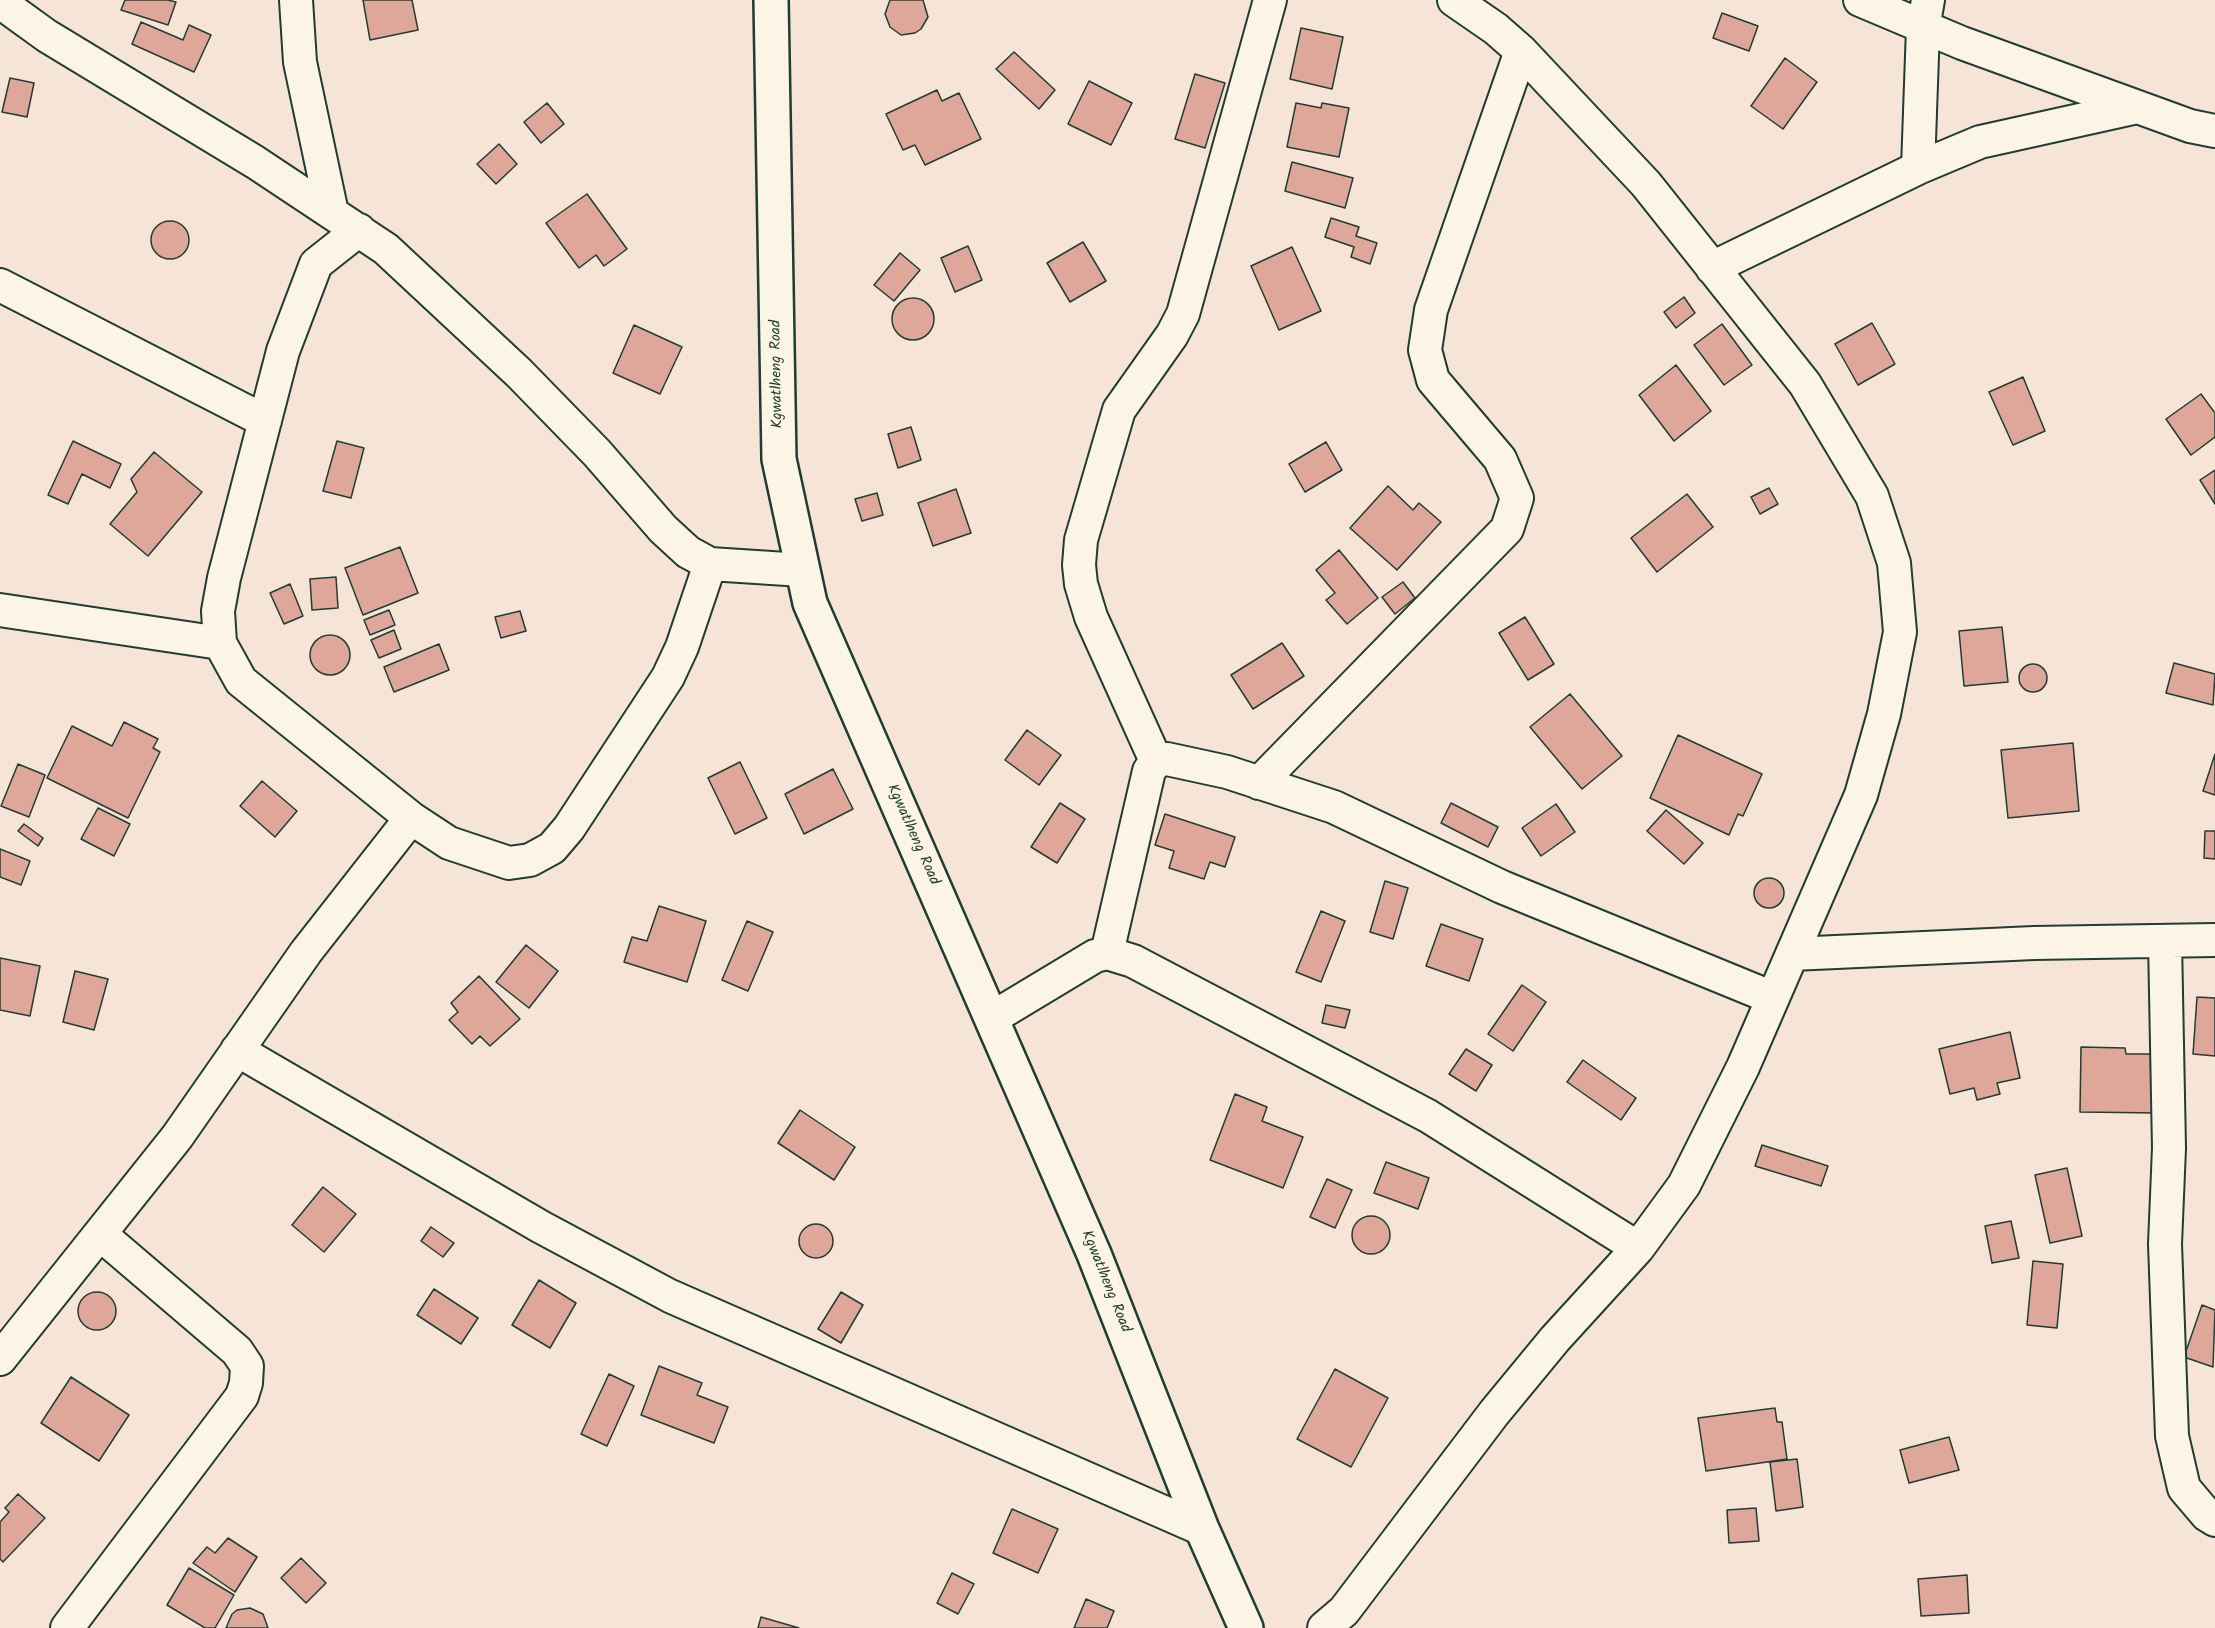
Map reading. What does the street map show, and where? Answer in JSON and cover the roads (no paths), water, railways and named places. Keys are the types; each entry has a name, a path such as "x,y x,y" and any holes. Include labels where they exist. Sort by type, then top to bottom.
{"street":[{"path":"296,0 300,62 332,213"},
{"name":"Kgwatlheng Road","path":"771,0 779,459 810,603 1094,1254 1202,1529 1246,1628"},
{"path":"1156,761 1091,617 1081,584 1079,565 1082,540 1119,410 1172,335 1183,314 1270,0"},
{"path":"1324,1628 1344,1611 1494,1413 1556,1339 1638,1248 1684,1185 1743,1067 1861,795 1884,714 1900,632 1894,563 1872,496 1805,384 1646,184 1521,51 1496,29 1454,0"},
{"path":"1860,0 1926,14 2138,107 2190,126 2215,131"},
{"path":"0,2 47,36 255,162 386,249 519,373 597,453 663,529 688,552 710,564 802,570"},
{"path":"1918,168 1926,14"},
{"path":"1259,783 1507,529 1516,498 1500,459 1432,380 1425,350 1431,310 1521,51"},
{"path":"1712,267 1918,168 1980,142 2138,107"},
{"path":"359,230 316,264 300,300 283,351 224,578 218,611 220,643 241,681 411,818 449,843 509,862 530,860 552,848 569,828 668,677 682,647 710,564"},
{"path":"0,285 265,421"},
{"path":"0,609 220,643"},
{"path":"1107,953 1149,771 1156,761 1167,759 1227,772 1334,807 1502,887 1773,998"},
{"path":"0,1359 177,1137 349,895 411,818"},
{"path":"1792,954 2034,943 2215,940"},
{"path":"2165,941 2169,1148 2165,1244 2172,1436 2184,1488 2206,1515 2215,1520"},
{"path":"992,1018 1095,956 1107,953 1133,961 1428,1116 1638,1248"},
{"path":"237,1050 541,1227 670,1296 1202,1529"},
{"path":"66,1628 242,1396 246,1383 247,1366 237,1351 100,1234"}]}
